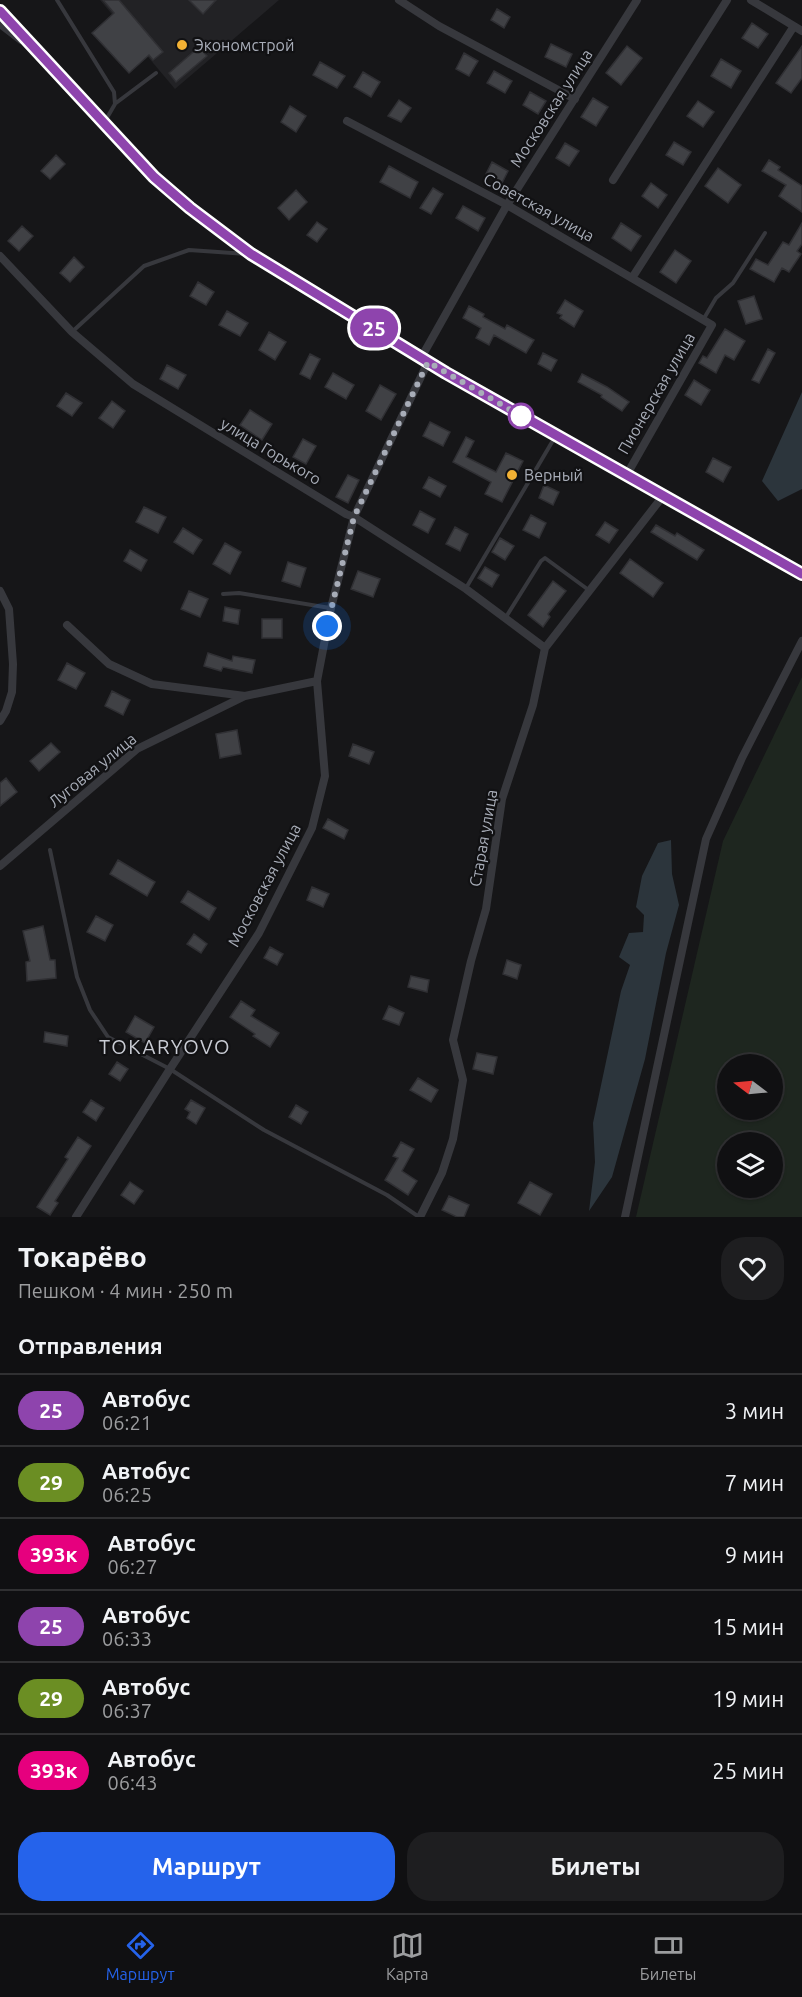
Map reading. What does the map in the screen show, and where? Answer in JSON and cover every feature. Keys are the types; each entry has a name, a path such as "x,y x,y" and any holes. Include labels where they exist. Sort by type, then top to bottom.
{"street":[{"path":"399,0 439,26 575,99"},
{"name":"Московская улица","path":"76,1217 259,933 312,828 325,776 317,681 331,608 354,517 425,360 507,205 636,0"},
{"path":"613,180 727,0"},
{"path":"632,278 798,28 751,0"},
{"path":"0,11 154,177 190,208 251,254 425,360 802,574"},
{"path":"0,24 43,58"},
{"name":"Советская улица","path":"347,121 507,205 712,326"},
{"name":"улица Горького","path":"0,256 72,332 133,384 354,517 466,589 545,648"},
{"name":"Пионерская улица","path":"626,476 712,326"},
{"name":"Старая улица","path":"420,1217 442,1173 453,1138 463,1080 453,1040 471,961 486,909 502,799 533,705 545,648 663,496"},
{"path":"0,591 9,609 13,664 12,692 0,721"},
{"path":"67,625 109,664 152,684 245,696 317,681"},
{"path":"625,1217 706,839 742,758 802,641"},
{"name":"Луговая улица","path":"0,866 137,749 245,696"}],"lane":[{"path":"57,0 114,92 115,104"},
{"path":"103,123 115,104 156,73"},
{"path":"703,320 716,298 733,283 765,233"},
{"path":"72,332 144,266 189,250 251,254"},
{"path":"466,589 556,436"},
{"path":"506,617 545,558 590,591"},
{"path":"223,594 239,593 331,608"},
{"path":"50,850 77,977 90,1010 108,1037 170,1069 264,1130 387,1195 420,1217"}],"shaded area":[{"name":"Экономстрой","path":"100,0 279,0 175,89"},
{"path":"802,392 802,489 778,501 762,481"},
{"path":"802,677 802,1217 636,1217 723,841"},
{"path":"671,840 672,874 679,905 666,953 645,1059 612,1177 589,1211 595,1162 593,1123 621,991 630,965 619,957 629,933 643,932 644,915 636,907 642,876 658,843"}],"building":[{"path":"103,0 119,0 163,52 153,60 149,55 129,73 92,33 114,13"},
{"path":"189,0 216,0 203,14"},
{"path":"497,9 510,17 504,28 491,20"},
{"path":"752,23 768,34 758,48 742,38"},
{"path":"551,44 572,54 566,67 545,57"},
{"path":"627,46 642,58 621,85 606,73"},
{"path":"802,46 802,78 791,93 776,83"},
{"path":"199,47 207,56 176,82 169,73"},
{"path":"464,53 478,61 469,76 456,69"},
{"path":"721,59 741,71 731,88 711,76"},
{"path":"320,62 345,76 337,88 313,75"},
{"path":"494,71 512,81 505,93 487,83"},
{"path":"363,72 380,82 371,97 354,87"},
{"path":"530,92 546,101 538,114 523,105"},
{"path":"593,98 608,107 596,126 581,117"},
{"path":"399,100 411,108 401,122 388,116"},
{"path":"698,101 714,112 703,127 687,116"},
{"path":"290,106 306,116 296,132 281,122"},
{"path":"674,142 691,152 683,165 666,155"},
{"path":"565,143 579,151 569,166 556,158"},
{"path":"56,155 65,164 50,179 41,171"},
{"path":"769,160 780,167 778,170 802,186 802,212 779,196 786,185 762,171"},
{"path":"492,162 508,171 502,183 486,174"},
{"path":"389,166 418,182 410,198 380,182"},
{"path":"718,168 741,185 728,203 705,186"},
{"path":"651,183 667,195 658,208 642,196"},
{"path":"433,188 443,194 431,214 420,208"},
{"path":"296,190 307,202 289,220 278,208"},
{"path":"463,206 485,218 478,231 456,218"},
{"path":"317,222 327,229 317,242 307,235"},
{"path":"621,223 641,236 631,251 612,238"},
{"path":"802,223 802,244 797,251 801,254 789,272 782,268 774,282 750,269 756,259 768,265 783,242 789,245"},
{"path":"22,226 33,236 19,251 8,241"},
{"path":"675,250 691,261 676,283 660,272"},
{"path":"74,257 84,267 70,282 60,273"},
{"path":"198,282 214,292 206,305 190,296"},
{"path":"754,296 762,319 746,324 738,301"},
{"path":"565,300 583,311 574,327 560,318 562,315 557,313"},
{"path":"469,306 505,329 507,325 534,340 526,353 494,335 489,345 476,338 481,328 463,318"},
{"path":"227,311 248,323 240,336 219,325"},
{"path":"725,329 745,341 734,360 725,355 716,373 699,363 703,356 707,358"},
{"path":"269,332 286,342 275,360 259,350"},
{"path":"768,349 775,353 759,383 752,380"},
{"path":"543,353 557,360 551,371 538,364"},
{"path":"310,354 320,359 310,379 300,374"},
{"path":"167,365 186,375 178,389 160,379"},
{"path":"333,373 354,385 346,399 325,387"},
{"path":"582,374 629,402 622,411 601,397 602,395 578,382"},
{"path":"694,380 710,390 701,405 685,395"},
{"path":"380,385 396,394 381,420 366,411"},
{"path":"66,393 82,403 72,416 57,406"},
{"path":"112,401 125,411 113,428 99,418"},
{"path":"250,410 272,424 262,440 240,425"},
{"path":"430,422 450,432 443,446 423,436"},
{"path":"466,437 474,441 466,457 496,472 506,453 523,461 502,502 485,494 491,482 453,462"},
{"path":"303,439 316,446 306,464 293,457"},
{"path":"713,458 731,467 723,482 706,472"},
{"path":"348,475 359,480 348,503 336,497"},
{"path":"429,477 446,486 440,497 423,488"},
{"path":"544,485 559,492 553,505 539,498"},
{"path":"144,507 166,517 158,533 136,522"},
{"path":"420,511 435,519 428,533 413,525"},
{"path":"531,515 546,523 539,538 523,530"},
{"path":"605,522 618,530 609,543 596,535"},
{"path":"656,525 675,536 677,533 704,550 697,560 651,532"},
{"path":"455,527 468,534 460,551 446,544"},
{"path":"183,528 202,540 193,554 174,542"},
{"path":"500,538 514,546 505,560 492,552"},
{"path":"225,543 241,552 230,574 213,564"},
{"path":"130,550 147,560 141,571 124,561"},
{"path":"630,559 663,583 653,597 620,573"},
{"path":"288,562 306,568 300,587 282,581"},
{"path":"485,567 499,575 492,587 478,578"},
{"path":"358,571 380,579 373,597 351,589"},
{"path":"553,581 566,591 548,614 550,617 543,627 528,615"},
{"path":"189,591 208,599 200,617 181,609"},
{"path":"225,607 240,610 238,624 223,621"},
{"path":"262,619 282,619 282,638 262,638"},
{"path":"208,653 232,661 233,656 255,660 252,673 223,667 221,671 204,666"},
{"path":"67,663 85,673 76,689 58,680"},
{"path":"112,691 130,700 123,715 105,706"},
{"path":"237,730 241,754 220,758 216,734"},
{"path":"51,743 60,752 39,771 30,761"},
{"path":"353,744 374,752 369,764 349,756"},
{"path":"6,778 17,792 0,806 0,783"},
{"path":"328,819 348,830 344,839 323,828"},
{"path":"118,860 155,882 147,896 110,874"},
{"path":"312,887 329,894 323,907 307,900"},
{"path":"188,891 216,908 209,920 181,902"},
{"path":"96,916 113,925 105,941 87,932"},
{"path":"43,926 50,960 55,960 56,978 27,981 26,962 30,961 23,931"},
{"path":"194,934 207,944 201,953 187,944"},
{"path":"270,947 283,954 277,965 264,958"},
{"path":"507,960 521,965 517,979 503,974"},
{"path":"411,976 429,980 427,992 408,987"},
{"path":"241,1001 255,1010 251,1016 279,1033 270,1047 230,1017"},
{"path":"389,1006 404,1013 399,1025 383,1019"},
{"path":"135,1016 154,1027 145,1043 126,1032"},
{"path":"45,1032 68,1036 67,1046 44,1042"},
{"path":"477,1053 497,1057 493,1074 473,1069"},
{"path":"117,1062 128,1069 120,1081 109,1074"},
{"path":"418,1078 438,1090 431,1102 410,1090"},
{"path":"91,1100 104,1108 96,1121 83,1112"},
{"path":"191,1100 205,1108 196,1124 187,1118 190,1112 185,1109"},
{"path":"296,1105 308,1112 301,1124 289,1117"},
{"path":"78,1137 91,1146 55,1201 58,1203 50,1215 37,1207 68,1159 65,1157"},
{"path":"401,1142 414,1149 402,1171 417,1181 408,1195 385,1180 398,1158 393,1156"},
{"path":"130,1182 143,1191 134,1204 121,1195"},
{"path":"530,1182 552,1194 540,1215 518,1203"},
{"path":"449,1196 469,1205 464,1217 457,1217 442,1210"}],"bus line":[{"name":"25","path":"0,11 154,177 190,208 251,254 446,373 802,574"}],"place":[{"name":"Экономстрой","path":"182,45"},
{"name":"Верный","path":"512,475"}],"district":[{"name":"TOKARYOVO","path":"165,1046"}],"route":[{"path":"327,626 354,517 428,362 521,416"}]}
